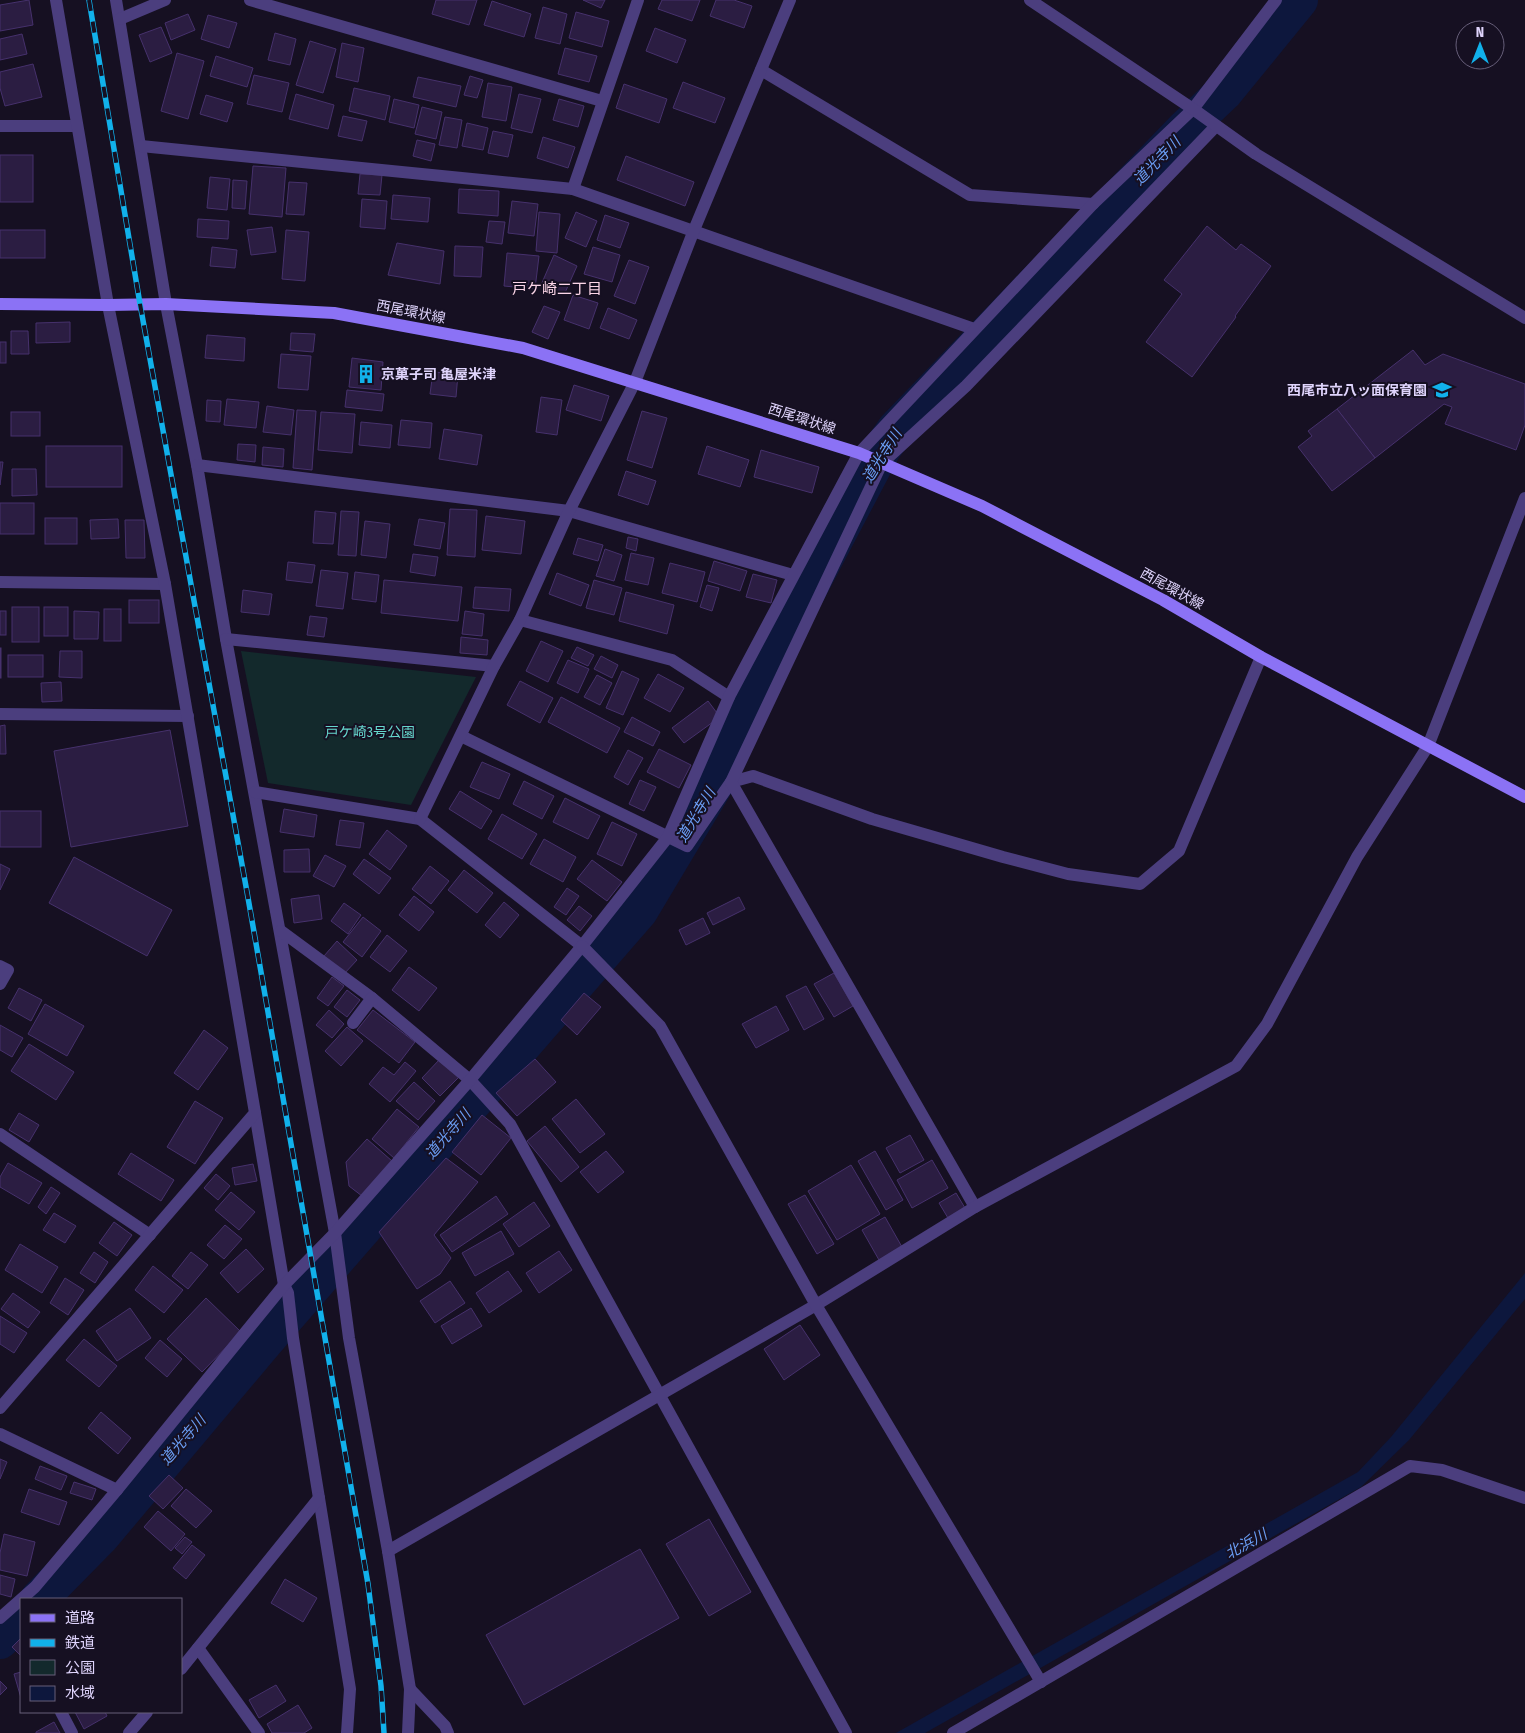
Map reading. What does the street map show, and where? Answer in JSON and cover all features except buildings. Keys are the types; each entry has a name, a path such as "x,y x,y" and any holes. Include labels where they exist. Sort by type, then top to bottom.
{"main road":[{"name":"西尾環状線","path":"0,304 166,304 334,313 523,348 860,453 982,506 1164,600 1261,657 1525,797"}],"street":[{"path":"56,0 108,305 165,584 286,1289 350,1689 347,1733"},
{"path":"116,0 166,304 197,465 226,639 335,1234 349,1338 388,1551 410,1689 408,1733"},
{"path":"120,19 165,0"},
{"path":"250,0 602,101"},
{"path":"572,189 638,0"},
{"path":"420,819 494,666 520,620 569,511 634,382 694,230 790,0"},
{"path":"1030,0 1193,109 1256,154 1525,318"},
{"path":"23,1598 35,1587 286,1289 470,1081 582,947 669,838 729,697 860,453 1093,204 1193,109 1276,0"},
{"path":"760,70 970,195 1093,204"},
{"path":"461,736 687,846 731,782 882,463 966,386 1216,125"},
{"path":"0,126 77,126"},
{"path":"141,146 572,189 974,329"},
{"path":"197,465 569,511 793,575"},
{"path":"388,1551 816,1305 975,1207 1236,1066 1267,1024 1357,857 1428,746 1525,498"},
{"path":"0,582 165,584"},
{"path":"520,620 672,660 729,697"},
{"path":"226,639 494,666"},
{"path":"731,782 753,776 872,819 1003,857 1068,874 1140,884 1179,851 1261,657"},
{"path":"0,714 188,716"},
{"path":"731,782 975,1207"},
{"path":"255,792 420,819 582,947 660,1026 816,1305 1039,1678"},
{"path":"281,931 372,998 470,1081 510,1124 846,1733"},
{"path":"0,966 8,970 0,984"},
{"path":"353,1023 372,998"},
{"path":"0,1408 255,1113"},
{"path":"0,1134 150,1235"},
{"path":"0,1434 117,1490"},
{"path":"953,1733 1039,1678 1410,1466 1442,1470 1525,1498"},
{"path":"182,1668 319,1498"},
{"path":"0,1618 20,1600"},
{"path":"198,1648 259,1733"},
{"path":"410,1689 444,1726 448,1733"},
{"path":"62,1713 72,1733"},
{"path":"129,1733 145,1713"}],"green space":[{"name":"戸ケ崎3号公園","path":"241,651 476,677 411,805 268,783"}],"water":[{"name":"北浜川","path":"1525,1273 1525,1299 1409,1440 1361,1487 925,1733 896,1733 1358,1472 1391,1437"}],"waterway":[{"name":"道光寺川","path":"40,1598 100,1537 264,1342 639,911 719,777 757,686 882,449 896,429 1186,128 1224,92 1299,0"},
{"name":"道光寺川","path":"0,1640 20,1619"}],"railway":[{"path":"89,0 140,304 247,892 368,1584 381,1686 384,1733"}],"place":[{"name":"京菓子司 亀屋米津","path":"366,374"},
{"name":"西尾市立八ッ面保育園","path":"1442,390"}],"district":[{"name":"戸ケ崎二丁目","path":"557,289"}]}
